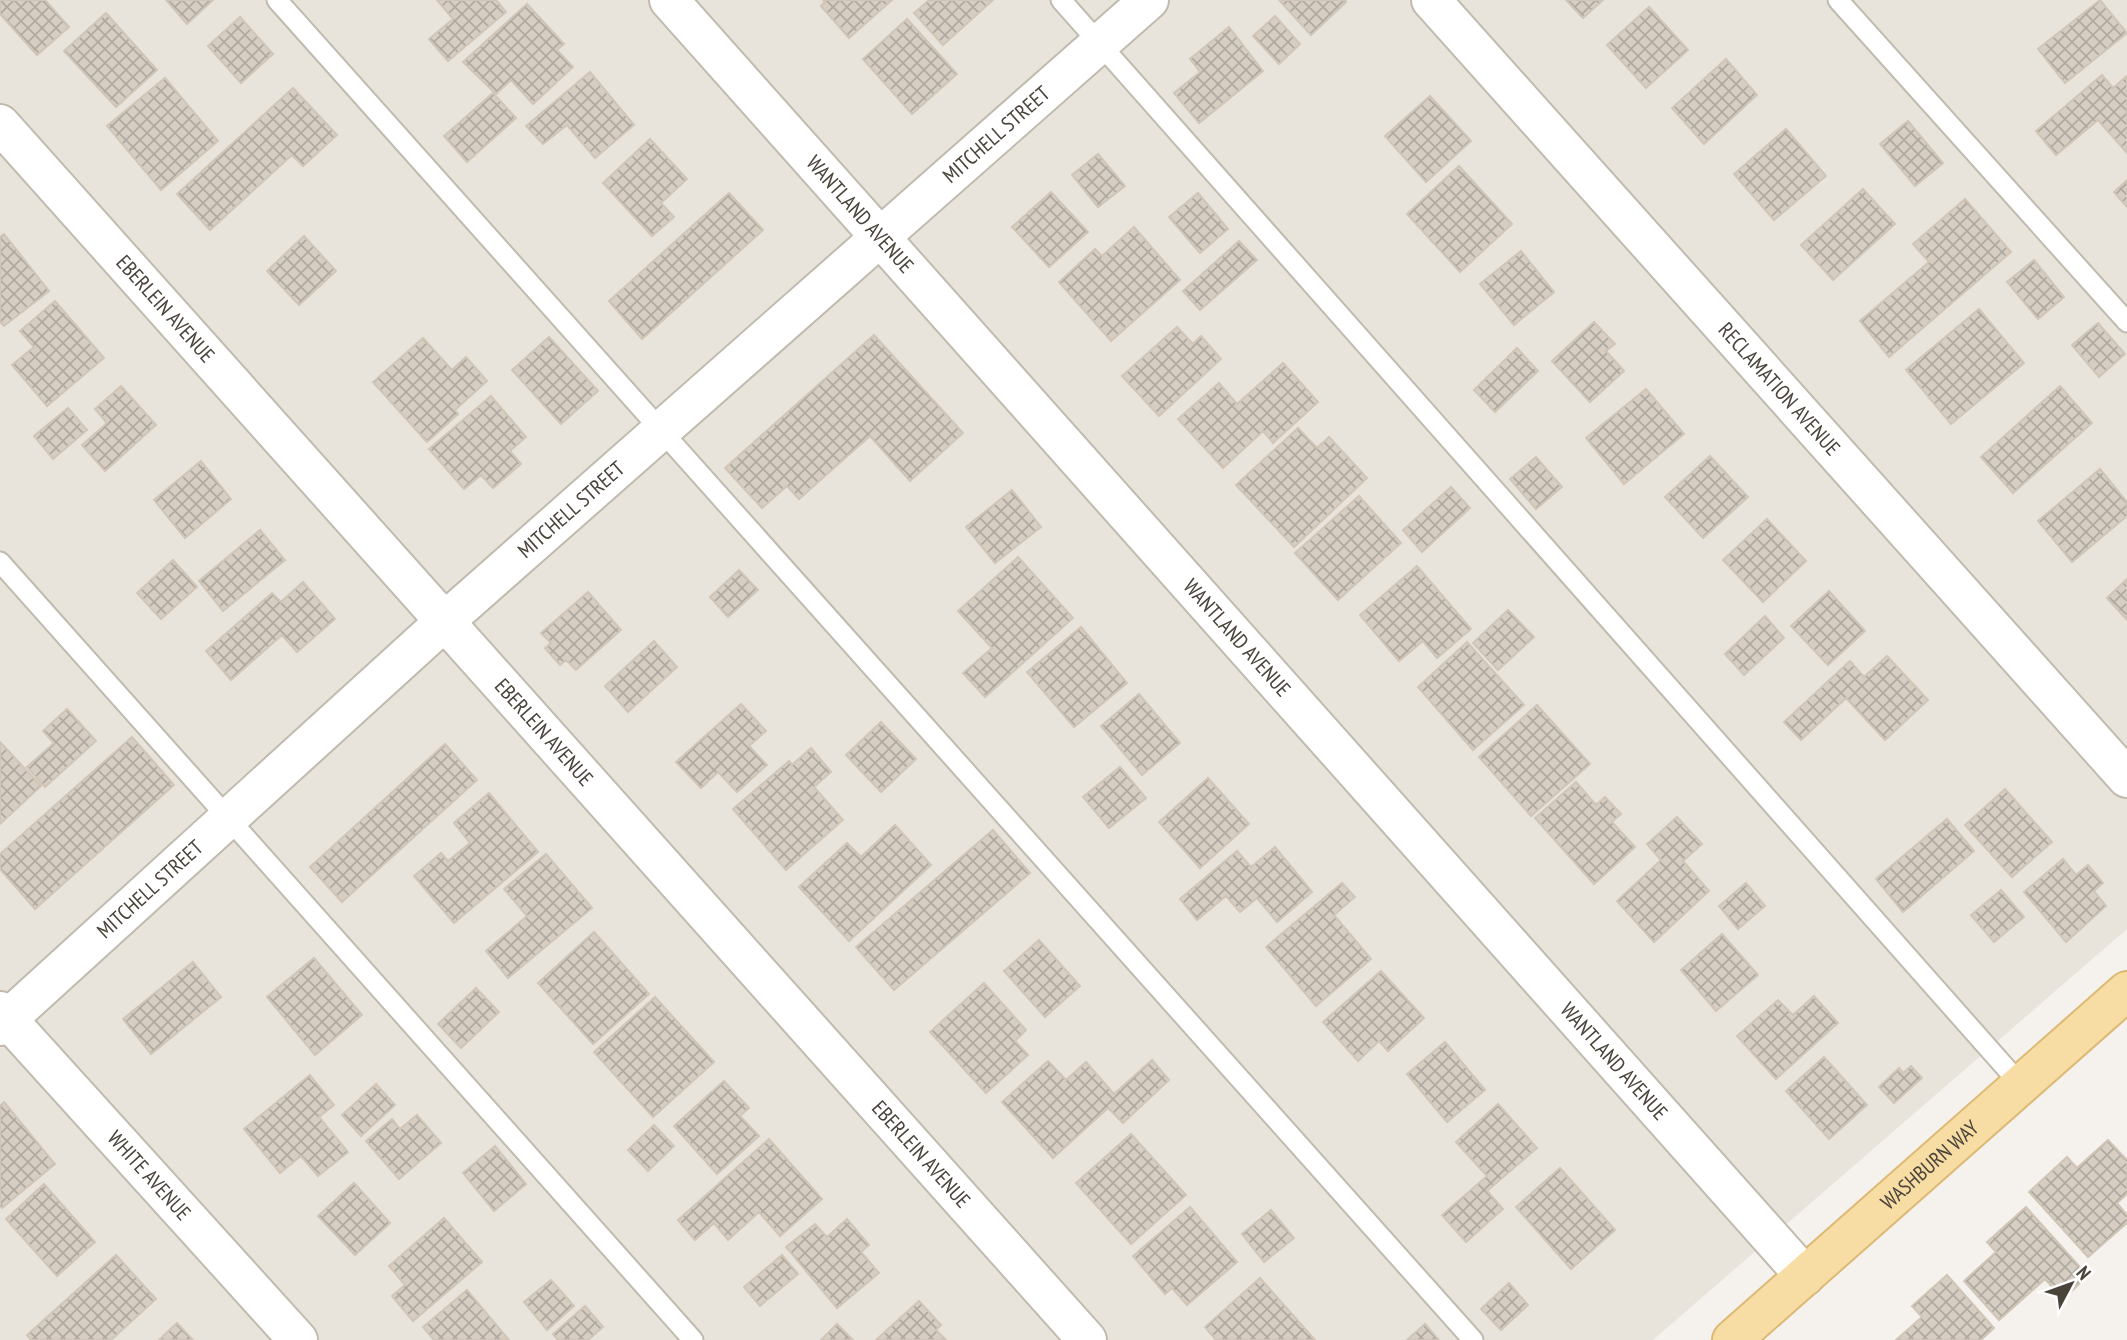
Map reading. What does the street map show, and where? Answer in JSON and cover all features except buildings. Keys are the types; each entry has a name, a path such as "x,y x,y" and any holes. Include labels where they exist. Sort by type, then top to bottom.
{"main road":[{"name":"WASHBURN WAY","path":"1732,1340 2127,991"}],"street":[{"name":"WANTLAND AVENUE","path":"669,0 1805,1276"},
{"name":"MITCHELL STREET","path":"2,1019 228,819 444,622 1149,0"},
{"name":"RECLAMATION AVENUE","path":"1431,0 2127,778"},
{"name":"EBERLEIN AVENUE","path":"0,124 1087,1340"},
{"name":"WHITE AVENUE","path":"2,1019 298,1340"}],"lane":[{"path":"277,0 1473,1340"},
{"path":"1061,0 2021,1084"},
{"path":"1838,0 2127,322"},
{"path":"0,562 693,1340"}],"shaded area":[{"path":"0,0 2127,0 2127,929 1653,1340 0,1340"}]}
